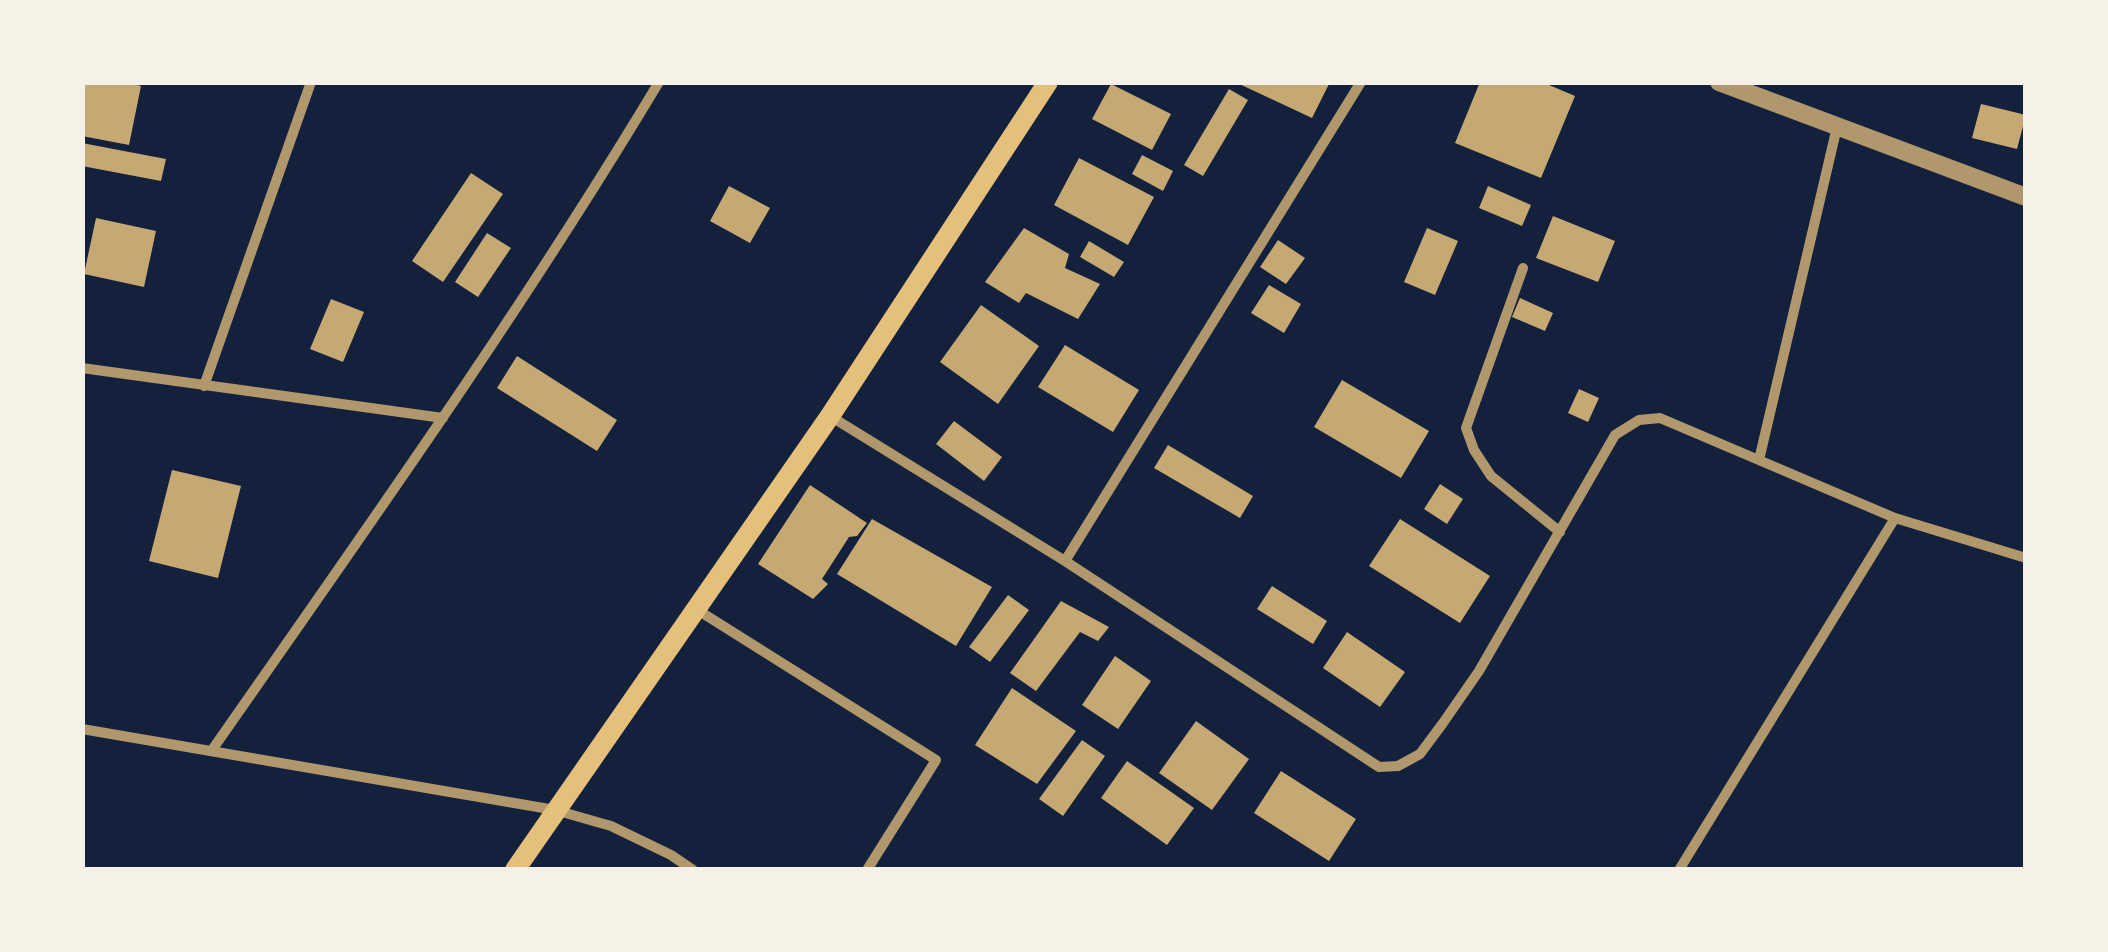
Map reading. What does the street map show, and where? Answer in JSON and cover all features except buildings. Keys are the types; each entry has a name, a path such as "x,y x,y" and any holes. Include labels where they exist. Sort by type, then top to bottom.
{"main road":[{"path":"515,870 830,416 1048,82"}],"street":[{"path":"204,386 312,82"},
{"path":"212,750 443,418 618,152 658,82"},
{"path":"1065,562 1361,82"},
{"path":"1719,82 2026,197"},
{"path":"1759,460 1837,127"},
{"path":"1524,268 1466,428 1474,450 1491,476 1560,532"},
{"path":"82,368 443,418"},
{"path":"830,416 1065,562 1378,767 1398,766 1420,754 1479,672 1615,435 1639,420 1660,418 1896,518 2026,558"},
{"path":"1678,870 1896,518"},
{"path":"696,608 936,760 867,870"},
{"path":"82,728 555,810 612,826 694,870"}]}
